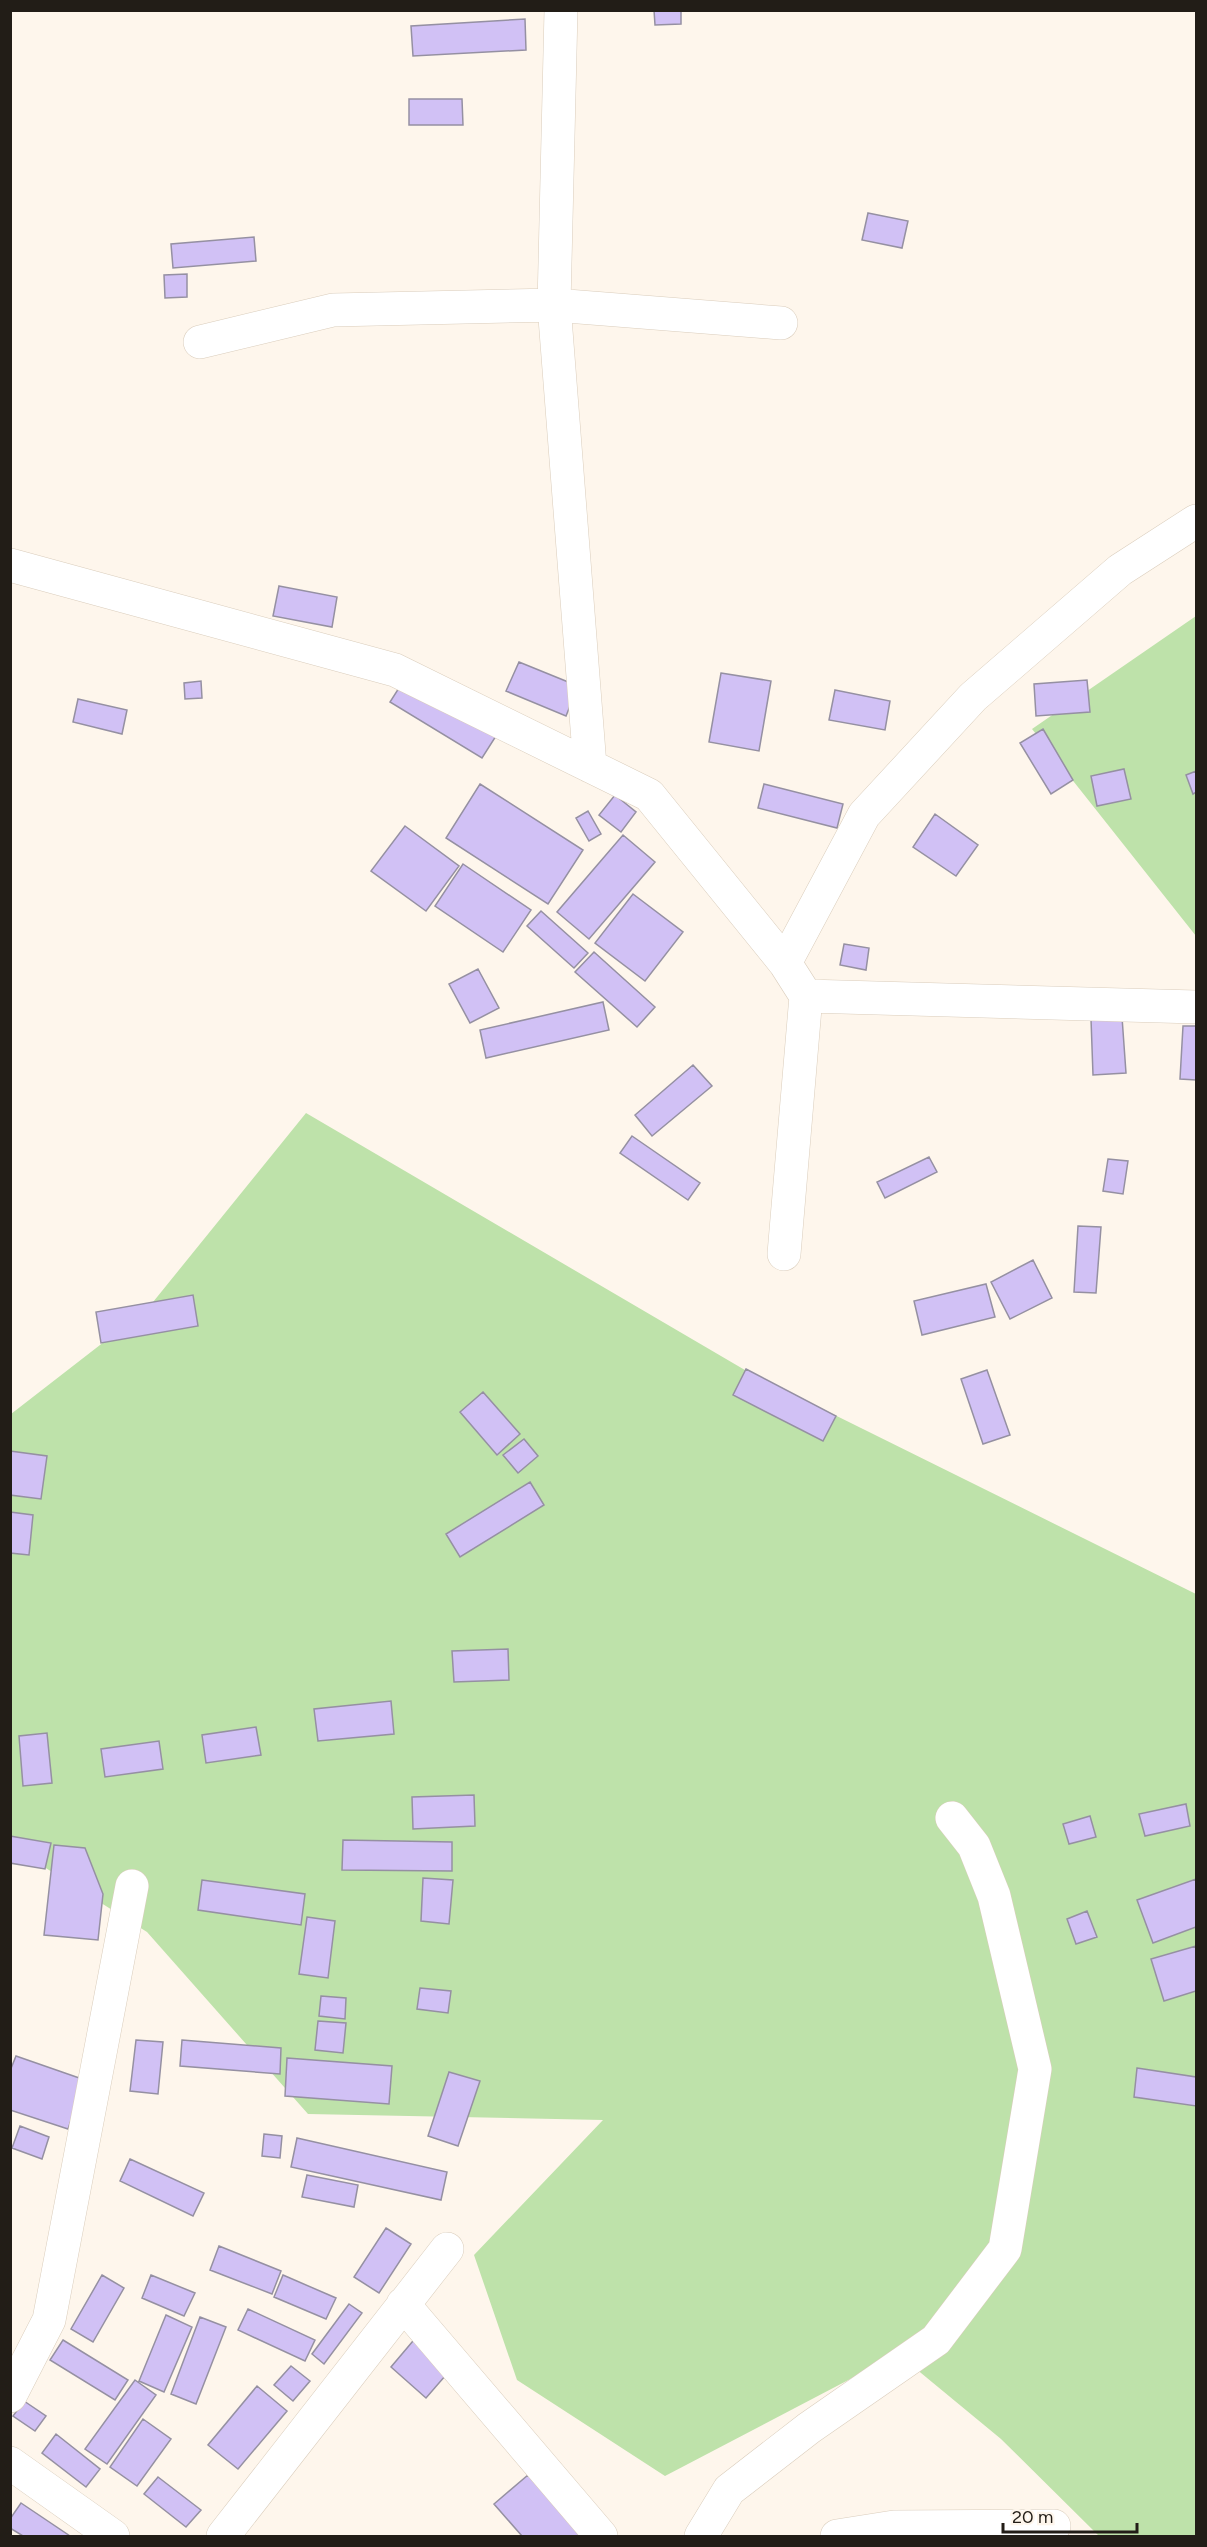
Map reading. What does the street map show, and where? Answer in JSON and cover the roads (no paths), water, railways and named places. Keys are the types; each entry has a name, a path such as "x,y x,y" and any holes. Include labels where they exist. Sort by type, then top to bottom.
{"street":[{"path":"561,10 554,305 590,766"},
{"path":"200,342 333,310 554,305 781,323"},
{"path":"785,963 864,814 973,697 1120,570 1197,521"},
{"path":"10,565 395,670 649,795 785,963 806,996 784,1254"},
{"path":"806,996 1197,1007"},
{"path":"700,2536 729,2490 809,2428 936,2340 1005,2249 1035,2070 994,1896 974,1846 952,1818"},
{"path":"10,2396 49,2320 132,1886"},
{"path":"223,2536 447,2249"},
{"path":"403,2304 601,2536"},
{"path":"10,2463 113,2536"},
{"path":"837,2536 894,2527 1054,2526"}]}
